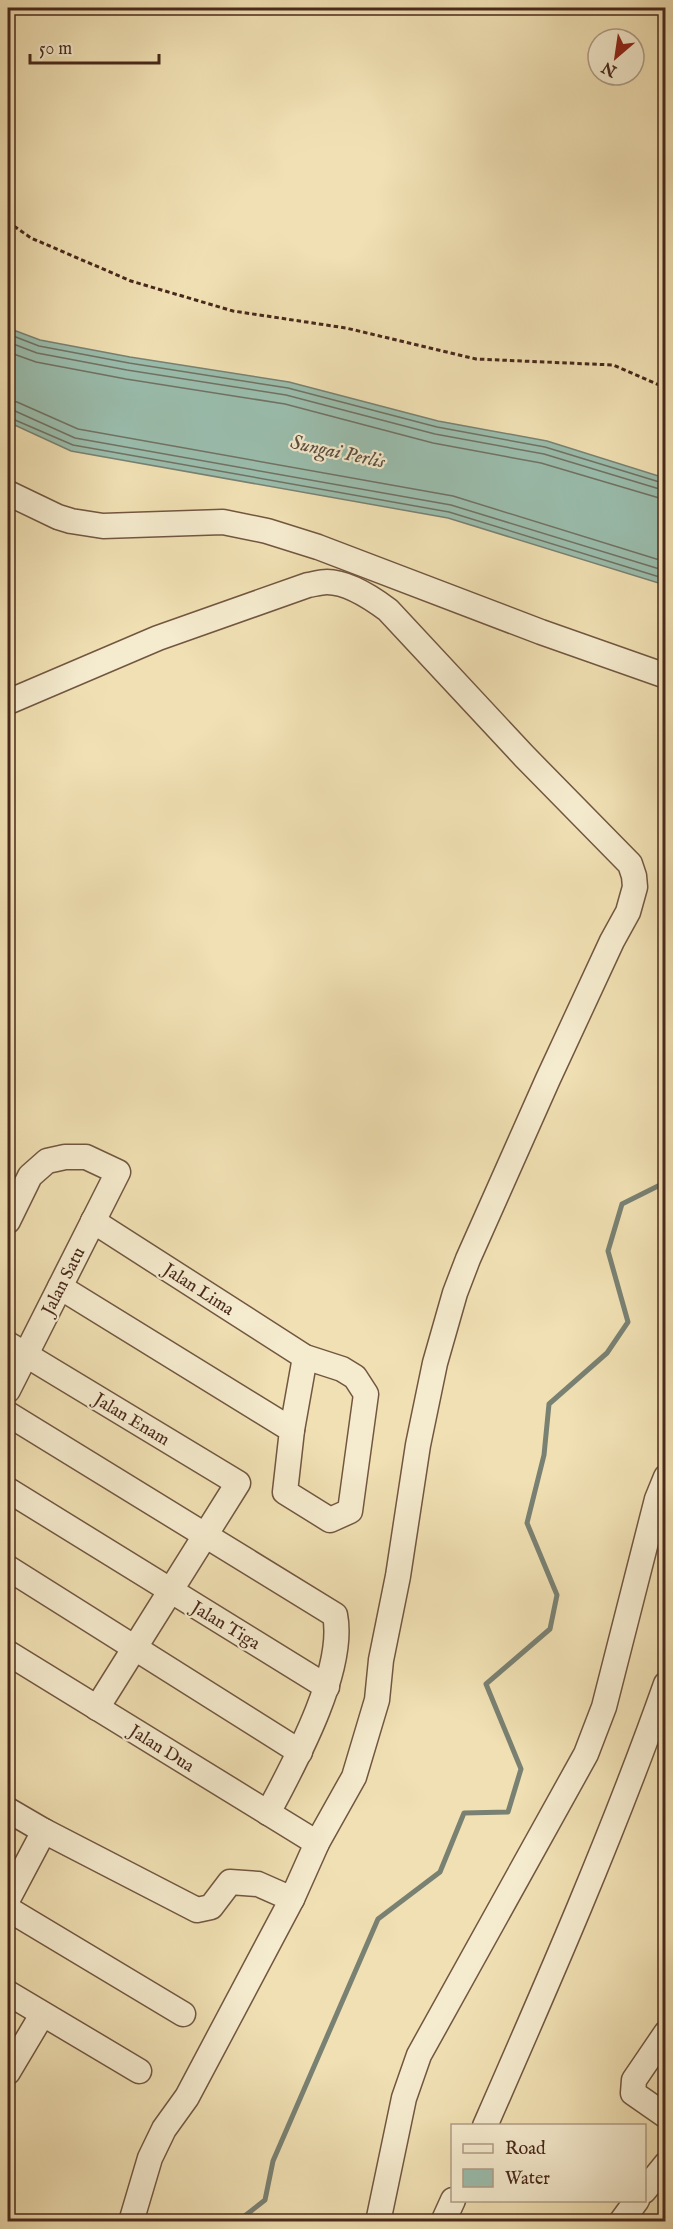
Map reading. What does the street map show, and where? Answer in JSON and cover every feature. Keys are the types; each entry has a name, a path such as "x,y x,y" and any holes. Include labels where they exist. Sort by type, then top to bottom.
{"street":[{"path":"8,493 58,518 103,526 223,522 267,531 318,547 541,632 666,676"},
{"path":"8,702 158,638 308,585 328,582 346,587 376,601 388,610 524,756 630,864 634,876 633,896 628,912 612,941 544,1090 455,1293 435,1363 418,1445 398,1576 381,1660 377,1701 354,1777 317,1843 292,1899 187,2097 164,2129 150,2158 131,2222"},
{"name":"Jalan Satu","path":"8,1221 30,1176 47,1161 65,1157 86,1157 118,1172 60,1287 16,1349 8,1390"},
{"name":"Jalan Lima","path":"93,1221 305,1357"},
{"path":"60,1287 292,1430"},
{"name":"Jalan Enam","path":"16,1349 238,1484 207,1536"},
{"path":"305,1357 342,1369 355,1377 366,1394 350,1511 330,1520 285,1492 292,1430 305,1357"},
{"path":"8,1414 335,1615 338,1628 327,1687 300,1752 268,1813"},
{"path":"378,2222 404,2098 419,2055 586,1754 604,1707 657,1499 666,1477"},
{"name":"Jalan Tiga","path":"8,1490 327,1687"},
{"path":"97,1708 207,1536"},
{"path":"8,1568 300,1752"},
{"name":"Jalan Dua","path":"8,1653 317,1843"},
{"path":"487,2124 603,1853 666,1684"},
{"path":"8,1810 197,1910 211,1907 230,1882 258,1884 292,1899"},
{"path":"8,1899 44,1831"},
{"path":"8,1909 183,2014"},
{"path":"8,1993 139,2071"},
{"path":"8,2072 42,2015"},
{"path":"666,2033 634,2080 633,2093 666,2116"},
{"path":"646,2190 666,2164"},
{"path":"443,2222 452,2202"},
{"path":"621,2222 636,2202"}],"path":[{"path":"8,222 31,238 131,281 233,310 346,328 476,359 613,365 666,388"}],"water":[{"name":"Sungai Perlis","path":"8,328 40,340 289,382 438,421 547,441 665,478 665,585 448,518 71,451 8,422"}],"waterway":[{"path":"237,2222 265,2200 273,2161 378,1919 440,1872 464,1813 508,1812 521,1769 486,1684 550,1629 557,1595 527,1523 544,1455 549,1404 607,1353 628,1322 608,1251 622,1204 666,1182"}]}
